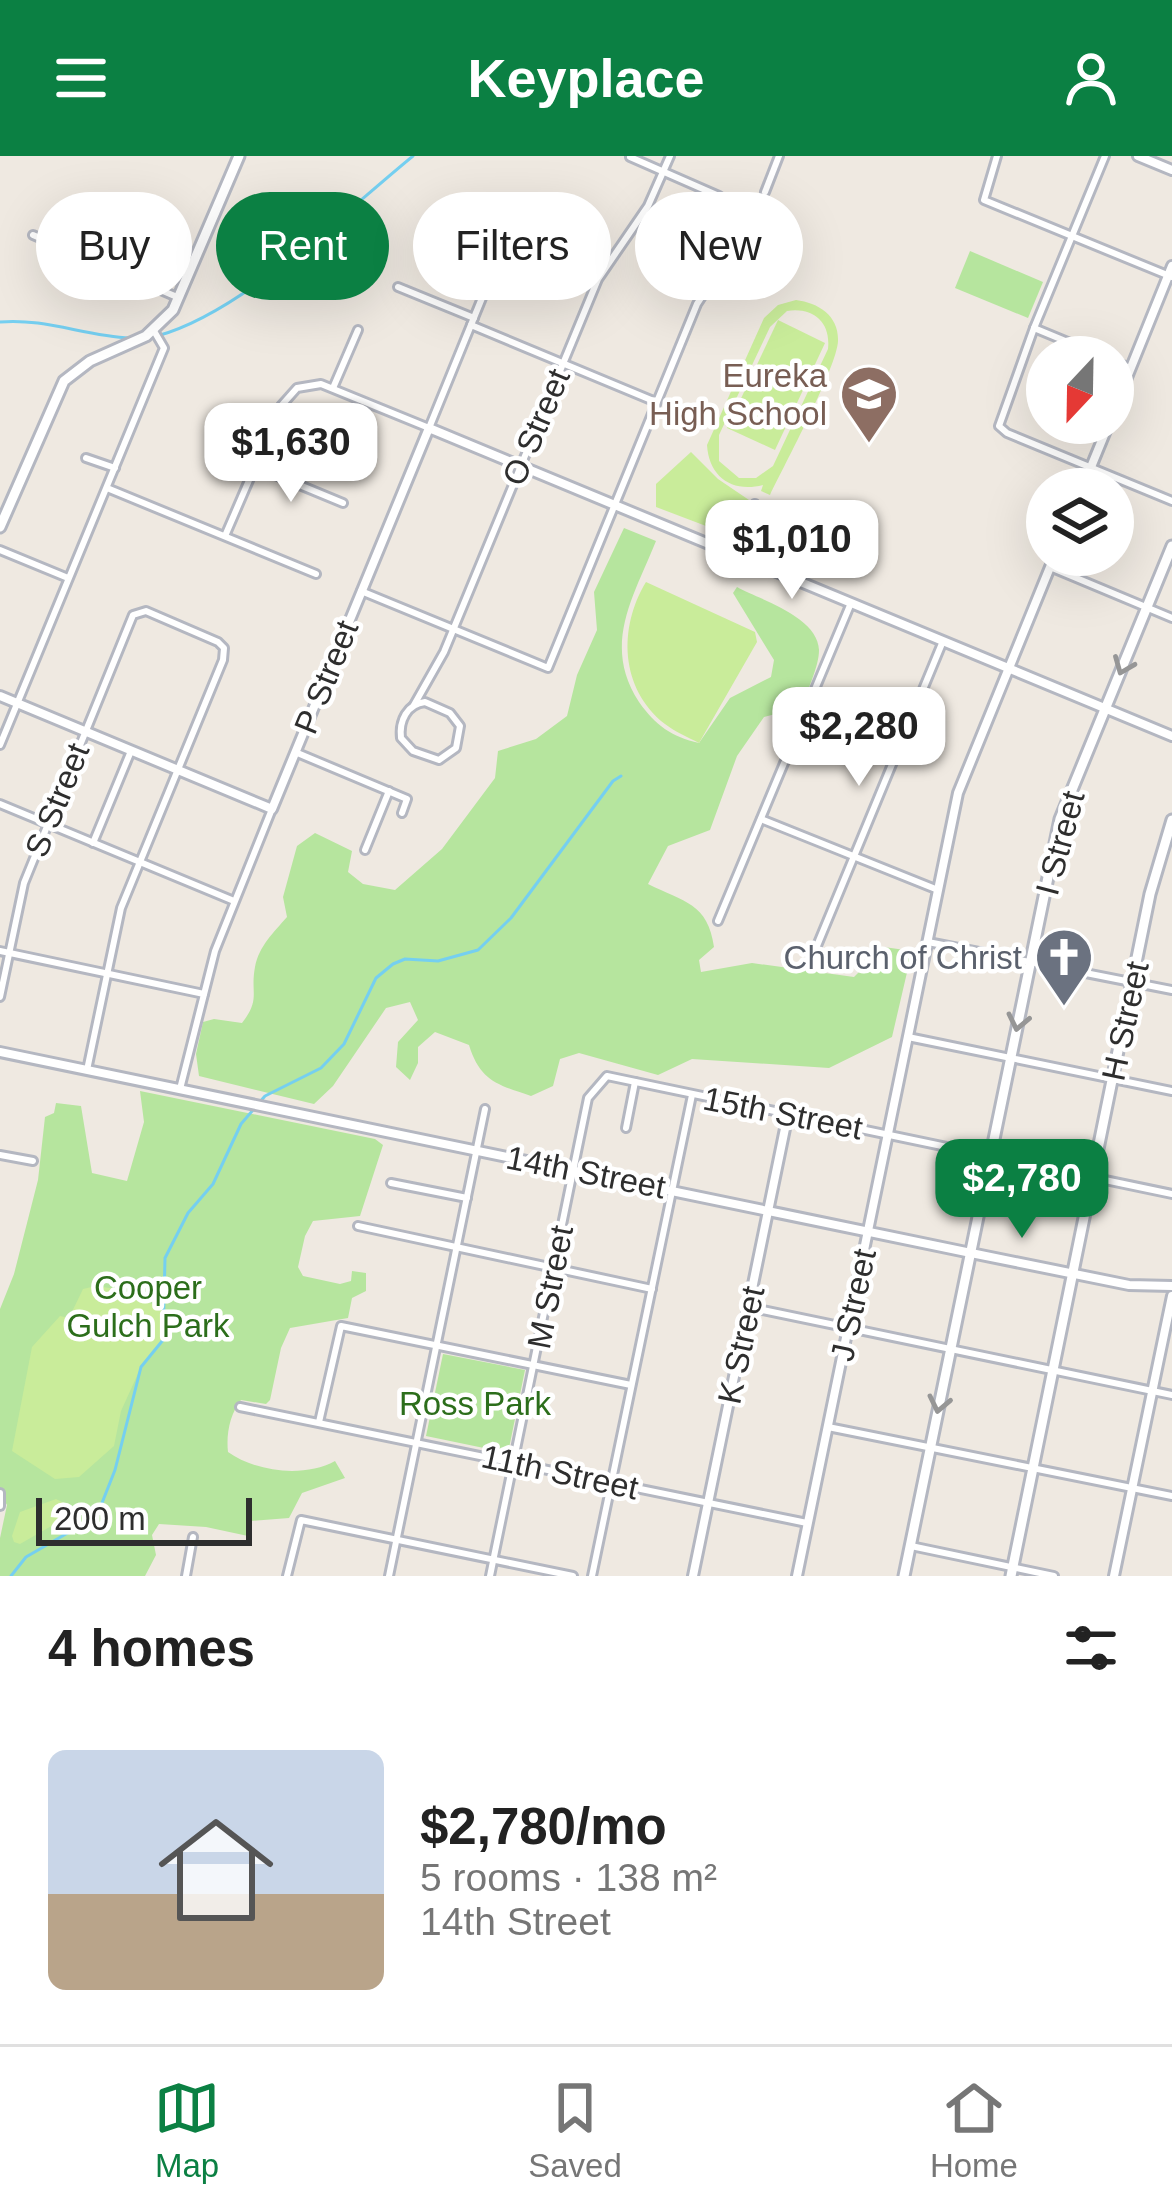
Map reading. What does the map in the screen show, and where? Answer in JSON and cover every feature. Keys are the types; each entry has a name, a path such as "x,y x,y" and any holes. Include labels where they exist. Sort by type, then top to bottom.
{"main road":[{"path":"192,271 239,156"},
{"path":"0,527 64,381 85,363 154,331 179,300"},
{"name":"I Street","path":"904,1576 1060,819 1172,546"},
{"name":"H Street","path":"1011,1572 1160,848 1172,820"},
{"path":"1149,904 1172,845"}],"street":[{"name":"O Street","path":"414,704 453,630 598,278 644,212 670,156"},
{"path":"765,192 779,156"},
{"path":"997,156 984,200 1171,273 1134,359"},
{"path":"1105,156 999,426 1172,501"},
{"path":"1138,156 1172,170"},
{"path":"630,158 708,192"},
{"path":"398,287 562,365 656,401"},
{"name":"P Street","path":"180,1089 234,901 481,300"},
{"path":"361,591 548,668 700,300"},
{"path":"1034,328 1053,336"},
{"path":"333,388 358,330"},
{"path":"0,745 164,348 154,331"},
{"path":"225,536 285,398 314,382 1172,736"},
{"path":"1091,467 1100,444"},
{"path":"86,458 115,469"},
{"path":"256,467 343,503"},
{"path":"107,488 316,574"},
{"path":"722,550 755,504"},
{"path":"0,550 68,578"},
{"name":"J Street","path":"797,1576 962,778 1047,576"},
{"path":"1070,576 1172,618"},
{"path":"718,921 851,603"},
{"name":"S Street","path":"0,997 5,952 24,883 137,612 182,626 224,648 177,770"},
{"path":"814,952 943,641"},
{"path":"0,696 272,809"},
{"path":"414,704 430,704 458,720 459,740 445,758 428,757 403,744 402,720 414,704"},
{"path":"93,843 131,751"},
{"path":"295,752 407,799 402,813"},
{"path":"87,1070 118,917 177,770"},
{"path":"365,850 389,791"},
{"path":"0,804 234,901"},
{"path":"761,819 938,890"},
{"path":"928,942 1172,990"},
{"path":"5,952 204,994"},
{"path":"908,1037 1172,1091"},
{"name":"14th Street","path":"0,1052 1129,1285 1172,1286"},
{"name":"15th Street","path":"607,1076 1172,1194"},
{"name":"M Street","path":"490,1576 589,1098 607,1076"},
{"path":"626,1128 635,1082"},
{"path":"592,1576 692,1095"},
{"path":"388,1576 484,1109"},
{"name":"K Street","path":"693,1576 788,1114"},
{"path":"0,1155 33,1161"},
{"name":"14th Street","path":"391,1183 467,1198"},
{"path":"358,1226 652,1288"},
{"path":"1114,1576 1172,1296"},
{"path":"748,1307 1172,1395"},
{"path":"319,1422 340,1326 631,1385"},
{"name":"11th Street","path":"240,1407 808,1523"},
{"path":"828,1427 1172,1496"},
{"path":"0,1493 0,1506"},
{"path":"287,1576 301,1520 573,1576"},
{"path":"185,1576 194,1537"},
{"path":"910,1546 1011,1572 1054,1576"}],"green space":[{"path":"970,251 1043,282 1028,318 955,288"},
{"path":"796,300 812,304 831,318 838,341 820,394 770,495 761,491 763,485 741,487 724,480 712,466 707,445 764,318 778,305","holes":["787,311 805,311 823,324 828,349 773,466 756,478 739,478 719,461 719,435 770,327"]},
{"path":"778,320 825,343 775,450 727,428"},
{"path":"691,452 749,500 706,526 656,507 656,484"},
{"path":"624,528 656,541 631,602 622,641 628,681 639,702 665,729 699,743 730,698 771,677 774,660 733,593 737,587 799,619 816,638 819,650 802,707 764,717 737,756 710,830 668,846 648,884 683,900 706,921 714,947 699,960 701,972 752,963 854,977 884,947 912,951 892,1037 829,1068 692,1059 658,1075 579,1053 560,1059 553,1086 531,1096 492,1080 479,1067 469,1045 435,1032 418,1047 418,1063 410,1080 396,1067 398,1042 418,1020 410,1002 386,1008 333,1086 314,1104 199,1076 196,1054 203,1022 242,1023 251,1008 257,959 287,917 283,897 297,846 315,833 352,851 348,872 363,884 395,890 442,849 495,778 498,751 536,739 567,716 577,675 597,630 594,592"},
{"path":"646,582 755,632 757,642 699,743 650,710 632,676 628,638"},
{"name":"Cooper Gulch Park","path":"140,1091 375,1139 383,1145 360,1216 313,1221 298,1267 303,1276 340,1284 351,1281 352,1271 366,1273 366,1291 352,1298 348,1318 290,1328 270,1400 266,1404 241,1400 228,1431 228,1452 239,1459 295,1471 335,1461 345,1478 302,1493 289,1518 251,1521 248,1536 159,1524 152,1535 156,1555 145,1576 0,1576 0,1538 7,1505 0,1493 0,1309 38,1180 45,1117 54,1113 56,1103 81,1106 92,1173 127,1181 144,1122"},
{"path":"83,1289 123,1290 162,1309 163,1340 141,1367 121,1411 114,1446 79,1477 55,1479 12,1451 32,1347 60,1316 69,1318"},
{"name":"Ross Park","path":"443,1354 525,1370 508,1453 426,1436"},
{"path":"56,1499 66,1504 69,1516 20,1544 14,1542 20,1512"}],"waterway":[{"path":"157,336 190,324 257,284 413,156"},
{"path":"0,322 130,338"},
{"path":"11,1576 26,1557 85,1523 100,1508 115,1470 141,1367 163,1340 165,1258 188,1213 213,1184 241,1124 265,1096 321,1068 344,1044 376,978 393,964 405,959 438,961 478,950 511,918 621,776"}],"place":[{"name":"Eureka High School","path":"869,445"},
{"name":"Church of Christ","path":"1064,1008"}]}
